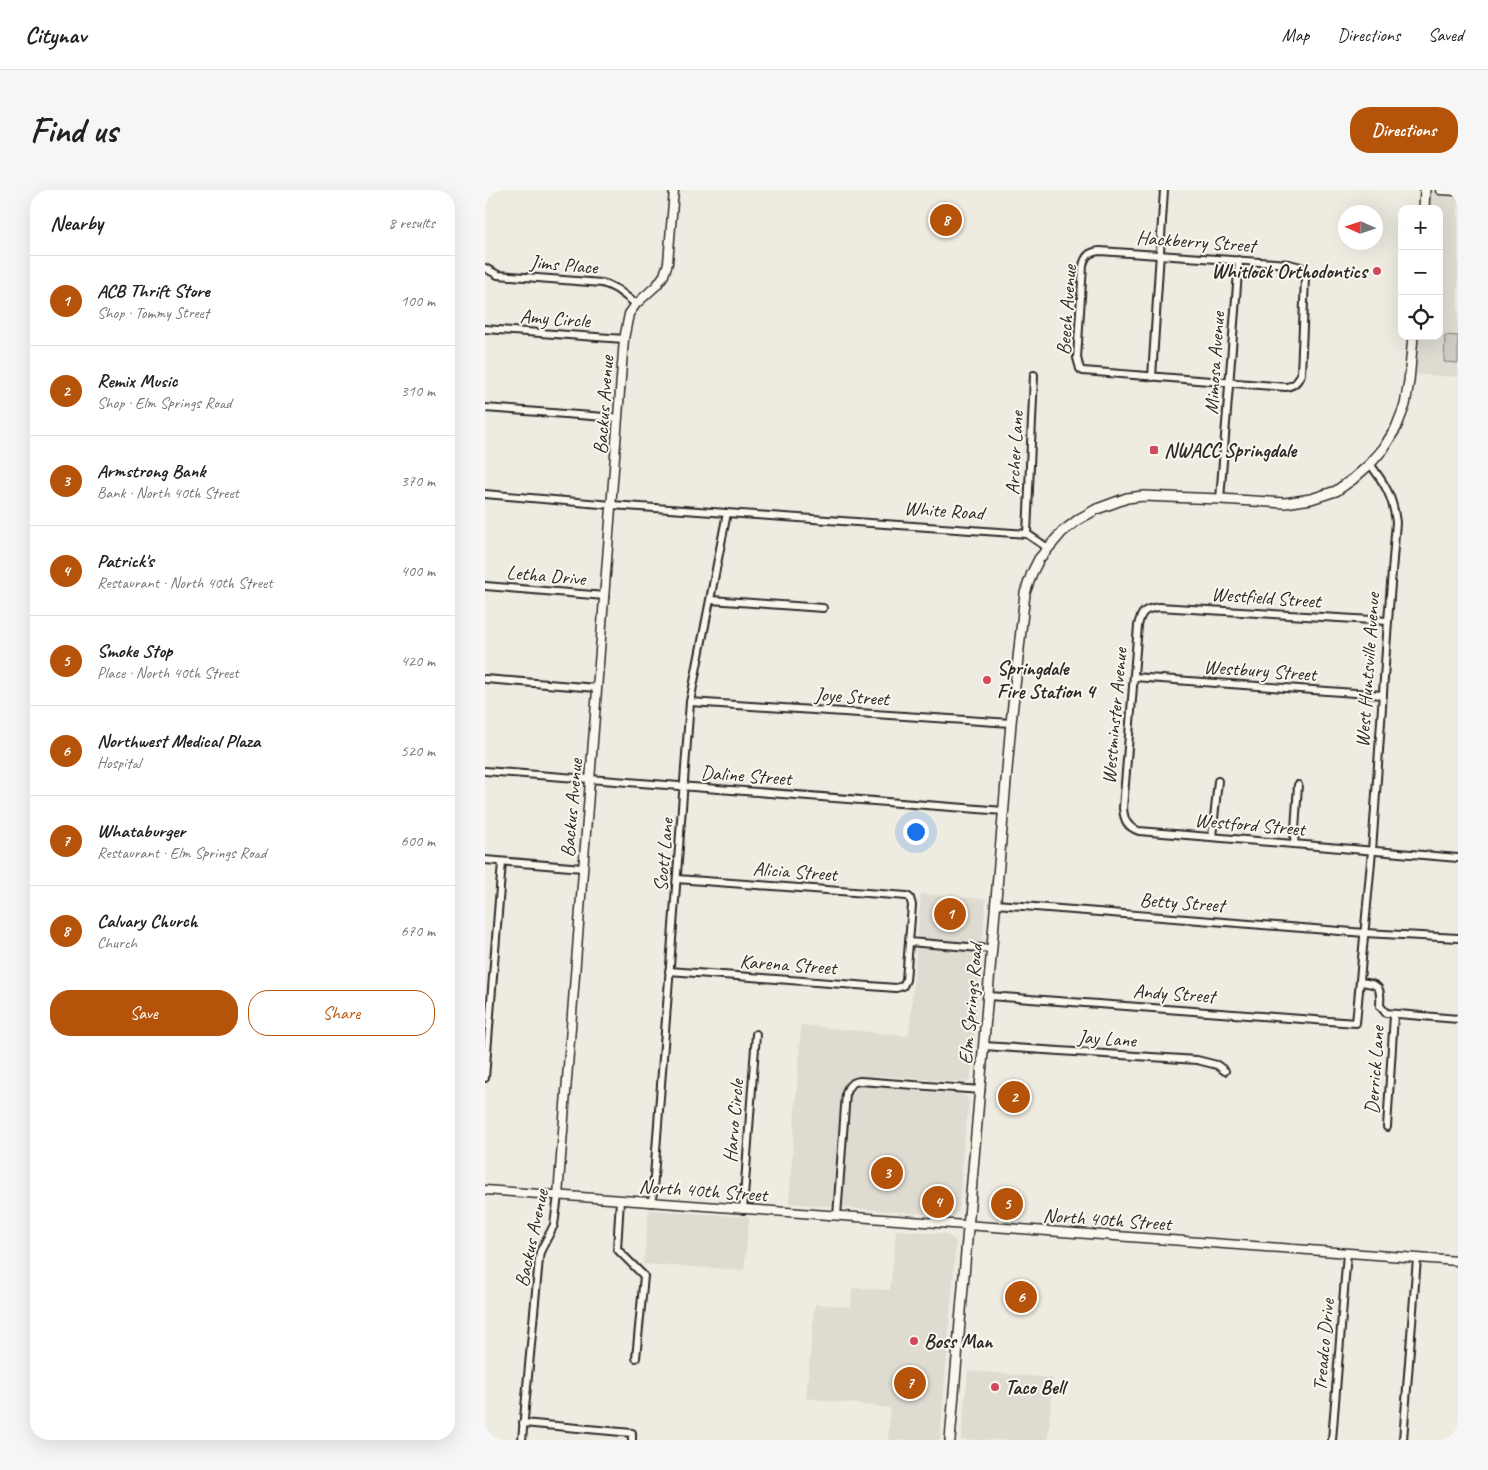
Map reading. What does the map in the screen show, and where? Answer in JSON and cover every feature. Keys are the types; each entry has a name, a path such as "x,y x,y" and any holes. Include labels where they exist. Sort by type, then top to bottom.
{"main road":[{"path":"1424,205 1425,190"},
{"path":"1048,548 1062,532 1079,519 1097,509 1127,498 1143,496 1285,503 1311,500 1336,491 1370,464 1383,449 1396,428 1405,405 1413,340"},
{"name":"Elm Springs Road","path":"950,1440 970,1225 1011,723 1025,593 1032,572 1048,548"}],"street":[{"name":"Backus Avenue","path":"522,1440 539,1258 540,1252 554,1225 557,1196 624,339 629,314 636,304 657,284 664,275 668,264 674,190"},
{"path":"1164,190 1152,377 1230,383"},
{"path":"1440,190 1458,191"},
{"name":"Hackberry Street","path":"1088,254 1100,251 1239,260 1289,264 1301,267 1305,278 1301,374 1295,383 1285,387 1230,383"},
{"name":"Beech Avenue","path":"1088,254 1083,266 1077,358 1080,368 1087,372 1152,377"},
{"name":"Mimosa Avenue","path":"1219,499 1239,260"},
{"name":"Jims Place","path":"485,268 494,274 602,283 621,292 636,304"},
{"name":"Amy Circle","path":"485,329 624,339"},
{"name":"Archer Lane","path":"1027,534 1035,375"},
{"path":"485,408 618,418"},
{"name":"West Huntsville Avenue","path":"1356,1023 1372,851 1396,522 1390,494 1384,482 1370,464"},
{"name":"White Road","path":"485,494 1027,534 1048,548"},
{"name":"Scott Lane","path":"652,1203 690,702 727,513"},
{"name":"Letha Drive","path":"485,586 605,596"},
{"path":"711,600 823,608"},
{"name":"Westfield Street","path":"1144,611 1159,607 1388,621"},
{"name":"Westminster Avenue","path":"1127,824 1123,817 1123,808 1138,626 1144,611"},
{"name":"Westbury Street","path":"1134,677 1383,695"},
{"path":"485,679 597,688"},
{"name":"Joye Street","path":"690,702 1011,723"},
{"name":"Daline Street","path":"485,771 1004,812"},
{"path":"1213,837 1218,781"},
{"path":"1293,844 1298,785"},
{"name":"Westford Street","path":"1127,824 1132,829 1139,831 1458,858"},
{"path":"485,860 583,868"},
{"path":"485,1078 502,862"},
{"name":"Alicia Street","path":"677,879 904,896 910,898 912,905 909,942"},
{"name":"Betty Street","path":"996,904 1365,933 1458,938"},
{"path":"909,942 993,949"},
{"name":"Karena Street","path":"669,971 896,988 903,986 906,980 909,942"},
{"path":"1360,982 1377,986 1381,994 1380,1006 1386,1013 1458,1019"},
{"name":"Andy Street","path":"989,996 1356,1023"},
{"name":"Derrick Lane","path":"1387,1127 1394,1015"},
{"name":"Harvo Circle","path":"743,1210 756,1034"},
{"name":"Jay Lane","path":"984,1046 1197,1060 1217,1065 1225,1070"},
{"path":"837,1216 846,1093 851,1084 860,1081 981,1090"},
{"name":"North 40th Street","path":"485,1190 1458,1261"},
{"path":"620,1200 617,1249 644,1276 636,1358"},
{"name":"Treadco Drive","path":"1332,1440 1347,1253"},
{"path":"1403,1440 1417,1258"},
{"path":"523,1423 632,1437"}],"shaded area":[{"path":"1425,190 1458,191 1458,377 1410,374 1413,340 1443,340 1443,205 1424,205"},
{"path":"1445,335 1458,336 1458,363 1444,362"},
{"path":"921,894 986,899 971,1077 966,1082 879,1076 878,1088 965,1095 968,1099 959,1211 954,1216 950,1216 789,1203 801,1025 909,1036"},
{"path":"649,1210 749,1217 744,1270 643,1264"},
{"path":"896,1230 945,1234 955,1240 956,1243 940,1440 888,1440 890,1408 806,1398 815,1304 851,1307 852,1288 890,1290"},
{"path":"968,1371 1053,1378 1048,1440 961,1440"}],"place":[{"name":"Calvary Church","path":"946,220"},
{"name":"Whitlock Orthodontics","path":"1377,271"},
{"name":"NWACC Springdale","path":"1154,450"},
{"name":"Springdale Fire Station 4","path":"987,680"},
{"name":"ACB Thrift Store","path":"950,914"},
{"name":"Remix Music","path":"1014,1097"},
{"name":"Armstrong Bank","path":"887,1173"},
{"name":"Patrick's","path":"938,1202"},
{"name":"Smoke Stop","path":"1007,1204"},
{"name":"Northwest Medical Plaza","path":"1021,1297"},
{"name":"Boss Man","path":"914,1341"},
{"name":"Whataburger","path":"910,1383"},
{"name":"Taco Bell","path":"995,1387"}]}
